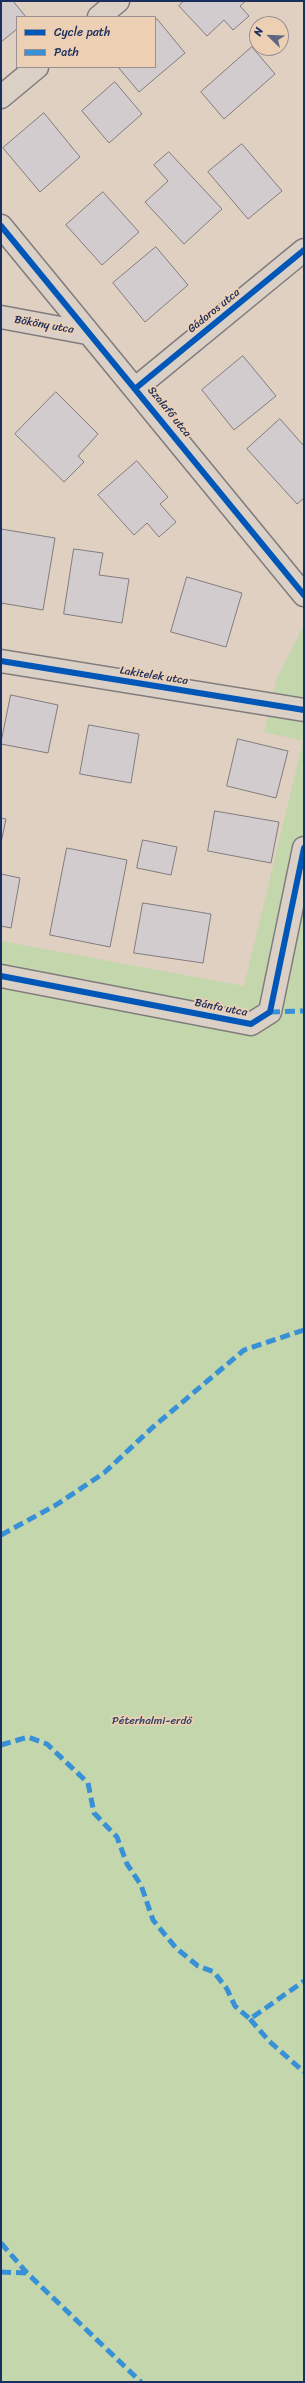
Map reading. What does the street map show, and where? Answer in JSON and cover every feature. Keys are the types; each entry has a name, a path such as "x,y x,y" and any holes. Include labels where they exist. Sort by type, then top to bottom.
{"street":[{"path":"99,16 118,1"},
{"path":"1,97 36,68"},
{"name":"Szalafő utca","path":"1,226 87,333 136,388 304,595"},
{"name":"Gádoros utca","path":"136,388 304,250"},
{"name":"Bököny utca","path":"1,317 87,333"},
{"name":"Lakitelek utca","path":"1,661 304,710"},
{"name":"Bánfa utca","path":"1,976 251,1024 270,1012 304,848"}],"green space":[{"name":"Péterhalmi-erdő","path":"304,625 304,2382 1,2382 1,941 244,986 303,741 264,732 277,678"}],"building":[{"path":"1,1 13,1 25,16 16,16 16,30 1,42"},
{"path":"184,1 246,1 240,6 249,16 233,30 224,20 207,36 179,6"},
{"path":"157,19 185,53 139,92 119,68 156,68"},
{"path":"249,50 249,56 260,56 275,74 224,119 201,92"},
{"path":"115,82 142,114 109,143 82,111"},
{"path":"44,113 80,157 40,192 3,148"},
{"path":"242,144 282,191 248,219 208,172"},
{"path":"169,152 222,209 184,244 145,202 168,181 154,165"},
{"path":"103,192 139,232 102,265 66,225"},
{"path":"156,247 188,285 145,322 113,283"},
{"path":"243,356 276,396 234,430 202,390"},
{"path":"56,392 98,434 78,456 84,462 64,482 15,434"},
{"path":"280,419 304,446 304,498 297,504 247,449"},
{"path":"137,461 168,497 160,504 176,522 159,537 147,523 134,535 98,495"},
{"path":"1,529 55,538 43,610 1,603"},
{"path":"74,549 103,553 99,575 129,579 122,623 64,614"},
{"path":"187,577 242,593 226,647 171,632"},
{"path":"11,695 58,705 48,753 1,744"},
{"path":"89,725 139,734 131,783 80,774"},
{"path":"238,739 288,751 276,798 227,786"},
{"path":"215,811 279,822 271,863 208,851"},
{"path":"1,818 6,819 1,843"},
{"path":"143,840 177,847 171,875 137,868"},
{"path":"67,848 127,860 110,947 50,935"},
{"path":"1,874 20,878 11,928 1,926"},
{"path":"143,903 211,914 203,963 134,953"}],"marked path":[{"path":"270,1012 304,1011"},
{"path":"1,1535 56,1505 104,1473 153,1427 244,1350 304,1330"},
{"path":"1,1745 28,1737 47,1744 88,1783 94,1813 117,1837 127,1864 141,1885 153,1920 176,1948 198,1966 214,1972 227,1989 235,2006 250,2019 304,1981"},
{"path":"250,2019 269,2041 304,2072"},
{"path":"1,2243 27,2273 141,2382"},
{"path":"1,2272 27,2273"}],"cycle path":[{"path":"1,226 304,595"},
{"path":"136,388 304,250"},
{"path":"1,661 304,710"},
{"path":"1,976 251,1024 270,1012 304,848"}]}
